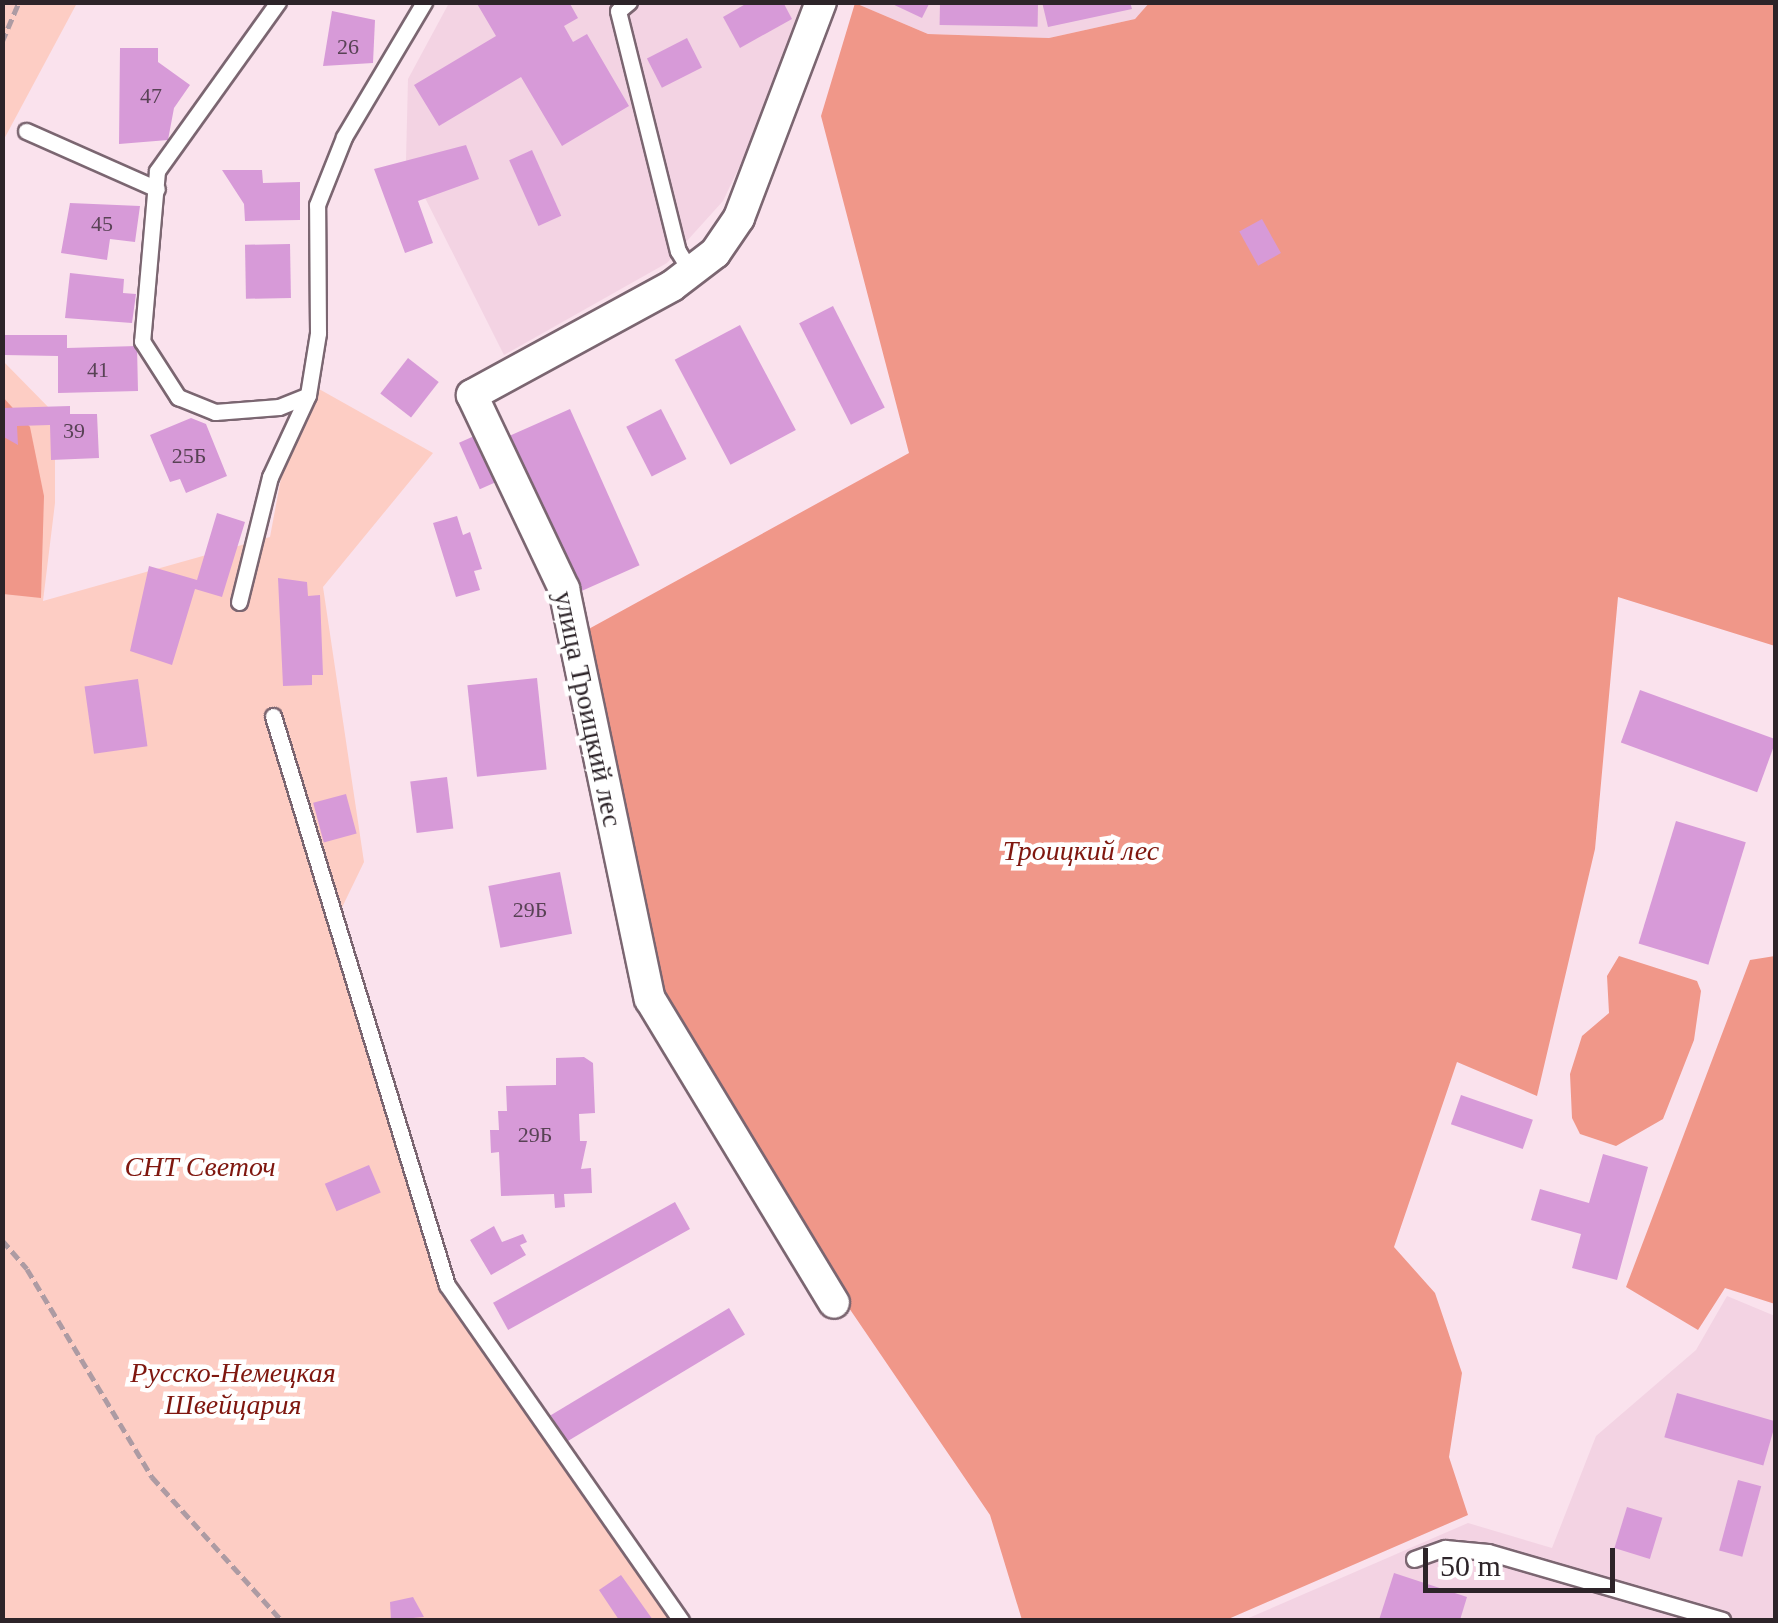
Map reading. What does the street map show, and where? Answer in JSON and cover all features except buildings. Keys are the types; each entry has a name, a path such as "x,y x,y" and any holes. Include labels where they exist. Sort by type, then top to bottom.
{"street":[{"name":"улица Троицкий лес","path":"821,2 739,218 715,253 690,272 472,395 564,589 650,999 834,1303"}],"lane":[{"path":"278,2 158,171 142,341 154,368 178,398 215,412 280,407 308,394"},
{"path":"238,602 270,477 308,394 318,333 317,205 344,138 424,2"},
{"path":"629,2 618,11 678,252 690,272"},
{"path":"26,130 157,189"},
{"path":"274,716 447,1285 681,1620"},
{"path":"1414,1559 1444,1548 1488,1552 1664,1613 1722,1620"}],"path":[{"path":"2,42 20,2"},
{"path":"2,1240 27,1269 152,1477 281,1620"}],"shaded area":[{"path":"449,3 809,3 810,18 723,201 667,263 504,355 406,160 408,79"},
{"path":"855,3 1150,3 1135,19 1049,38 928,34"},
{"path":"1727,1296 1775,1316 1775,1620 1244,1620 1468,1523 1552,1548 1596,1436 1696,1350"}],"green space":[{"name":"Троицкий лес","path":"1150,2 1775,3 1775,646 1618,597 1595,849 1537,1096 1457,1062 1394,1247 1435,1293 1462,1373 1449,1457 1468,1515 1226,1620 1022,1620 990,1515 849,1308 663,1003 585,631 909,453 821,116 855,3 928,34 1049,38 1135,19"},
{"path":"2,3 77,3 3,141"},
{"name":"СНТ Светоч","path":"2,360 55,414 55,503 43,601 270,537 284,462 319,389 433,453 323,587 364,862 334,924 437,1281 670,1620 3,1620"},
{"path":"2,396 30,427 44,496 41,598 3,594"},
{"path":"1619,956 1697,981 1701,991 1694,1040 1663,1119 1616,1146 1580,1134 1572,1118 1570,1074 1582,1036 1609,1013 1607,976"},
{"path":"1775,956 1775,1304 1725,1288 1698,1330 1626,1287 1750,960"}],"park label":[{"name":"Русско-Немецкая Швейцария","path":"233,1389"}]}
